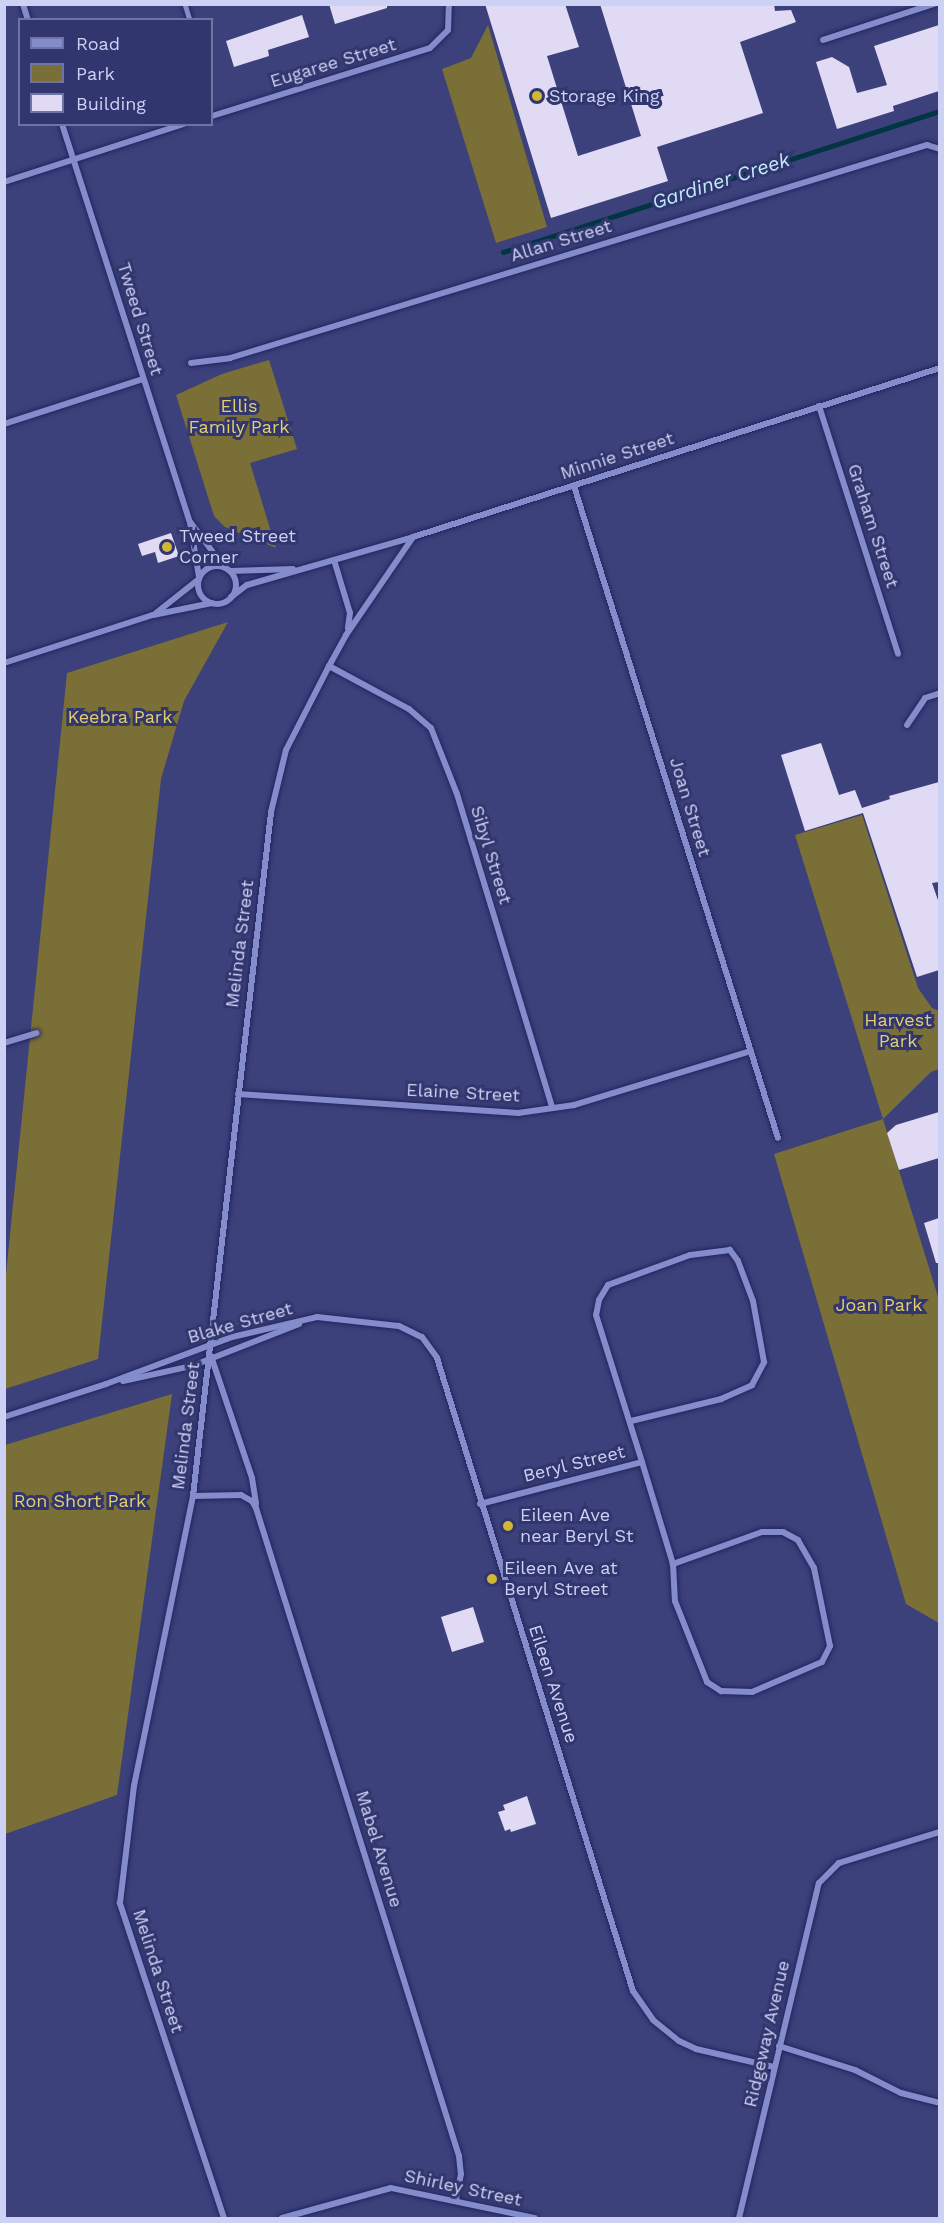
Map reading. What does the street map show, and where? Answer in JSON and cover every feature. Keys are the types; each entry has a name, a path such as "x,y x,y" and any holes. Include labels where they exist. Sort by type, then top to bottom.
{"street":[{"name":"Eugaree Street","path":"213,116 430,48 448,30 449,4"},
{"path":"823,40 933,4"},
{"name":"Tweed Street","path":"64,126 142,379 190,522 199,578"},
{"path":"4,182 178,126"},
{"name":"Allan Street","path":"191,363 230,358 927,145 939,149"},
{"name":"Minnie Street","path":"231,597 244,586 413,537 939,368"},
{"path":"4,424 142,379"},
{"name":"Graham Street","path":"819,406 898,654"},
{"name":"Joan Street","path":"574,486 778,1138"},
{"name":"Tweed Street","path":"190,522 227,569"},
{"name":"Melinda Street","path":"224,2218 120,1903 134,1786 193,1496 211,1357 238,1094 271,812 286,750 329,666 346,635 413,537"},
{"name":"Melinda Street","path":"334,560 350,613 346,635"},
{"path":"4,663 153,615 222,603 231,597 236,586 227,569 210,567 153,615"},
{"name":"Minnie Street","path":"227,569 303,569"},
{"path":"199,578 200,594 212,603"},
{"name":"Sibyl Street","path":"329,666 409,709 431,728 457,794 552,1107"},
{"path":"907,725 926,698 939,693"},
{"path":"4,1043 36,1033"},
{"name":"Elaine Street","path":"238,1094 518,1113 574,1105 751,1051"},
{"path":"631,1421 721,1399 752,1385 764,1362 753,1302 738,1261 730,1250 690,1256 608,1285 599,1300 596,1315 642,1462"},
{"name":"Eileen Avenue","path":"313,1318 327,1316 399,1326 412,1330 431,1346 437,1358 480,1504 633,1991 653,2020 679,2041 696,2049 774,2067"},
{"name":"Blake Street","path":"4,1417 106,1384 244,1334 313,1318"},
{"name":"Blake Street","path":"106,1384 181,1369 313,1318"},
{"name":"Mabel Avenue","path":"211,1357 252,1478 256,1508 459,2156 461,2174 456,2200"},
{"name":"Beryl Street","path":"480,1504 642,1462 673,1564 675,1601 707,1682 721,1691 752,1692 822,1662 830,1646 814,1568 798,1540 783,1532 762,1532 673,1564"},
{"path":"193,1496 241,1495 252,1501 256,1508"},
{"name":"Ridgeway Avenue","path":"739,2218 819,1883 839,1863 939,1832"},
{"path":"779,2046 855,2070 901,2093 939,2103"},
{"name":"Shirley Street","path":"282,2218 391,2188 456,2200 515,2216 535,2218"}],"green space":[{"path":"488,25 547,227 496,243 442,69 471,58"},
{"name":"Ellis Family Park","path":"269,360 297,449 250,463 276,548 225,527 214,516 176,395 222,374"},
{"name":"Keebra Park","path":"228,622 184,701 161,779 98,1359 5,1389 5,1284 67,673"},
{"name":"Harvest Park","path":"862,815 918,988 932,1008 939,1011 939,1069 931,1072 883,1119 795,835"},
{"name":"Joan Park","path":"883,1119 939,1300 939,1623 906,1604 774,1154"},
{"name":"Ron Short Park","path":"172,1394 117,1795 5,1834 5,1445"}],"building":[{"path":"329,4 387,4 387,8 335,24"},
{"path":"485,4 565,4 579,47 547,56 578,156 641,136 600,4 774,4 775,11 791,10 796,22 740,42 763,113 657,147 668,181 551,218"},
{"path":"302,15 309,37 268,50 269,56 234,67 226,41"},
{"path":"939,25 939,91 893,106 894,111 837,129 816,62 832,57 849,67 857,93 887,85 874,46"},
{"path":"171,533 179,556 158,563 155,552 142,556 138,544"},
{"path":"821,743 839,795 855,790 862,808 890,799 889,796 939,782 939,882 932,883 939,903 939,970 917,977 863,813 805,831 781,755"},
{"path":"939,1112 939,1158 899,1170 887,1133 896,1125"},
{"path":"939,1218 939,1263 936,1263 924,1223"},
{"path":"473,1607 484,1642 452,1652 441,1617"},
{"path":"527,1796 536,1824 511,1832 510,1829 505,1831 498,1812 505,1810 503,1805"}],"waterway":[{"name":"Gardiner Creek","path":"503,252 940,111"}],"place":[{"name":"Storage King","path":"537,96"},
{"name":"Tweed Street Corner","path":"167,547"},
{"name":"Eileen Ave near Beryl St","path":"508,1526"},
{"name":"Eileen Ave at Beryl Street","path":"492,1579"}]}
